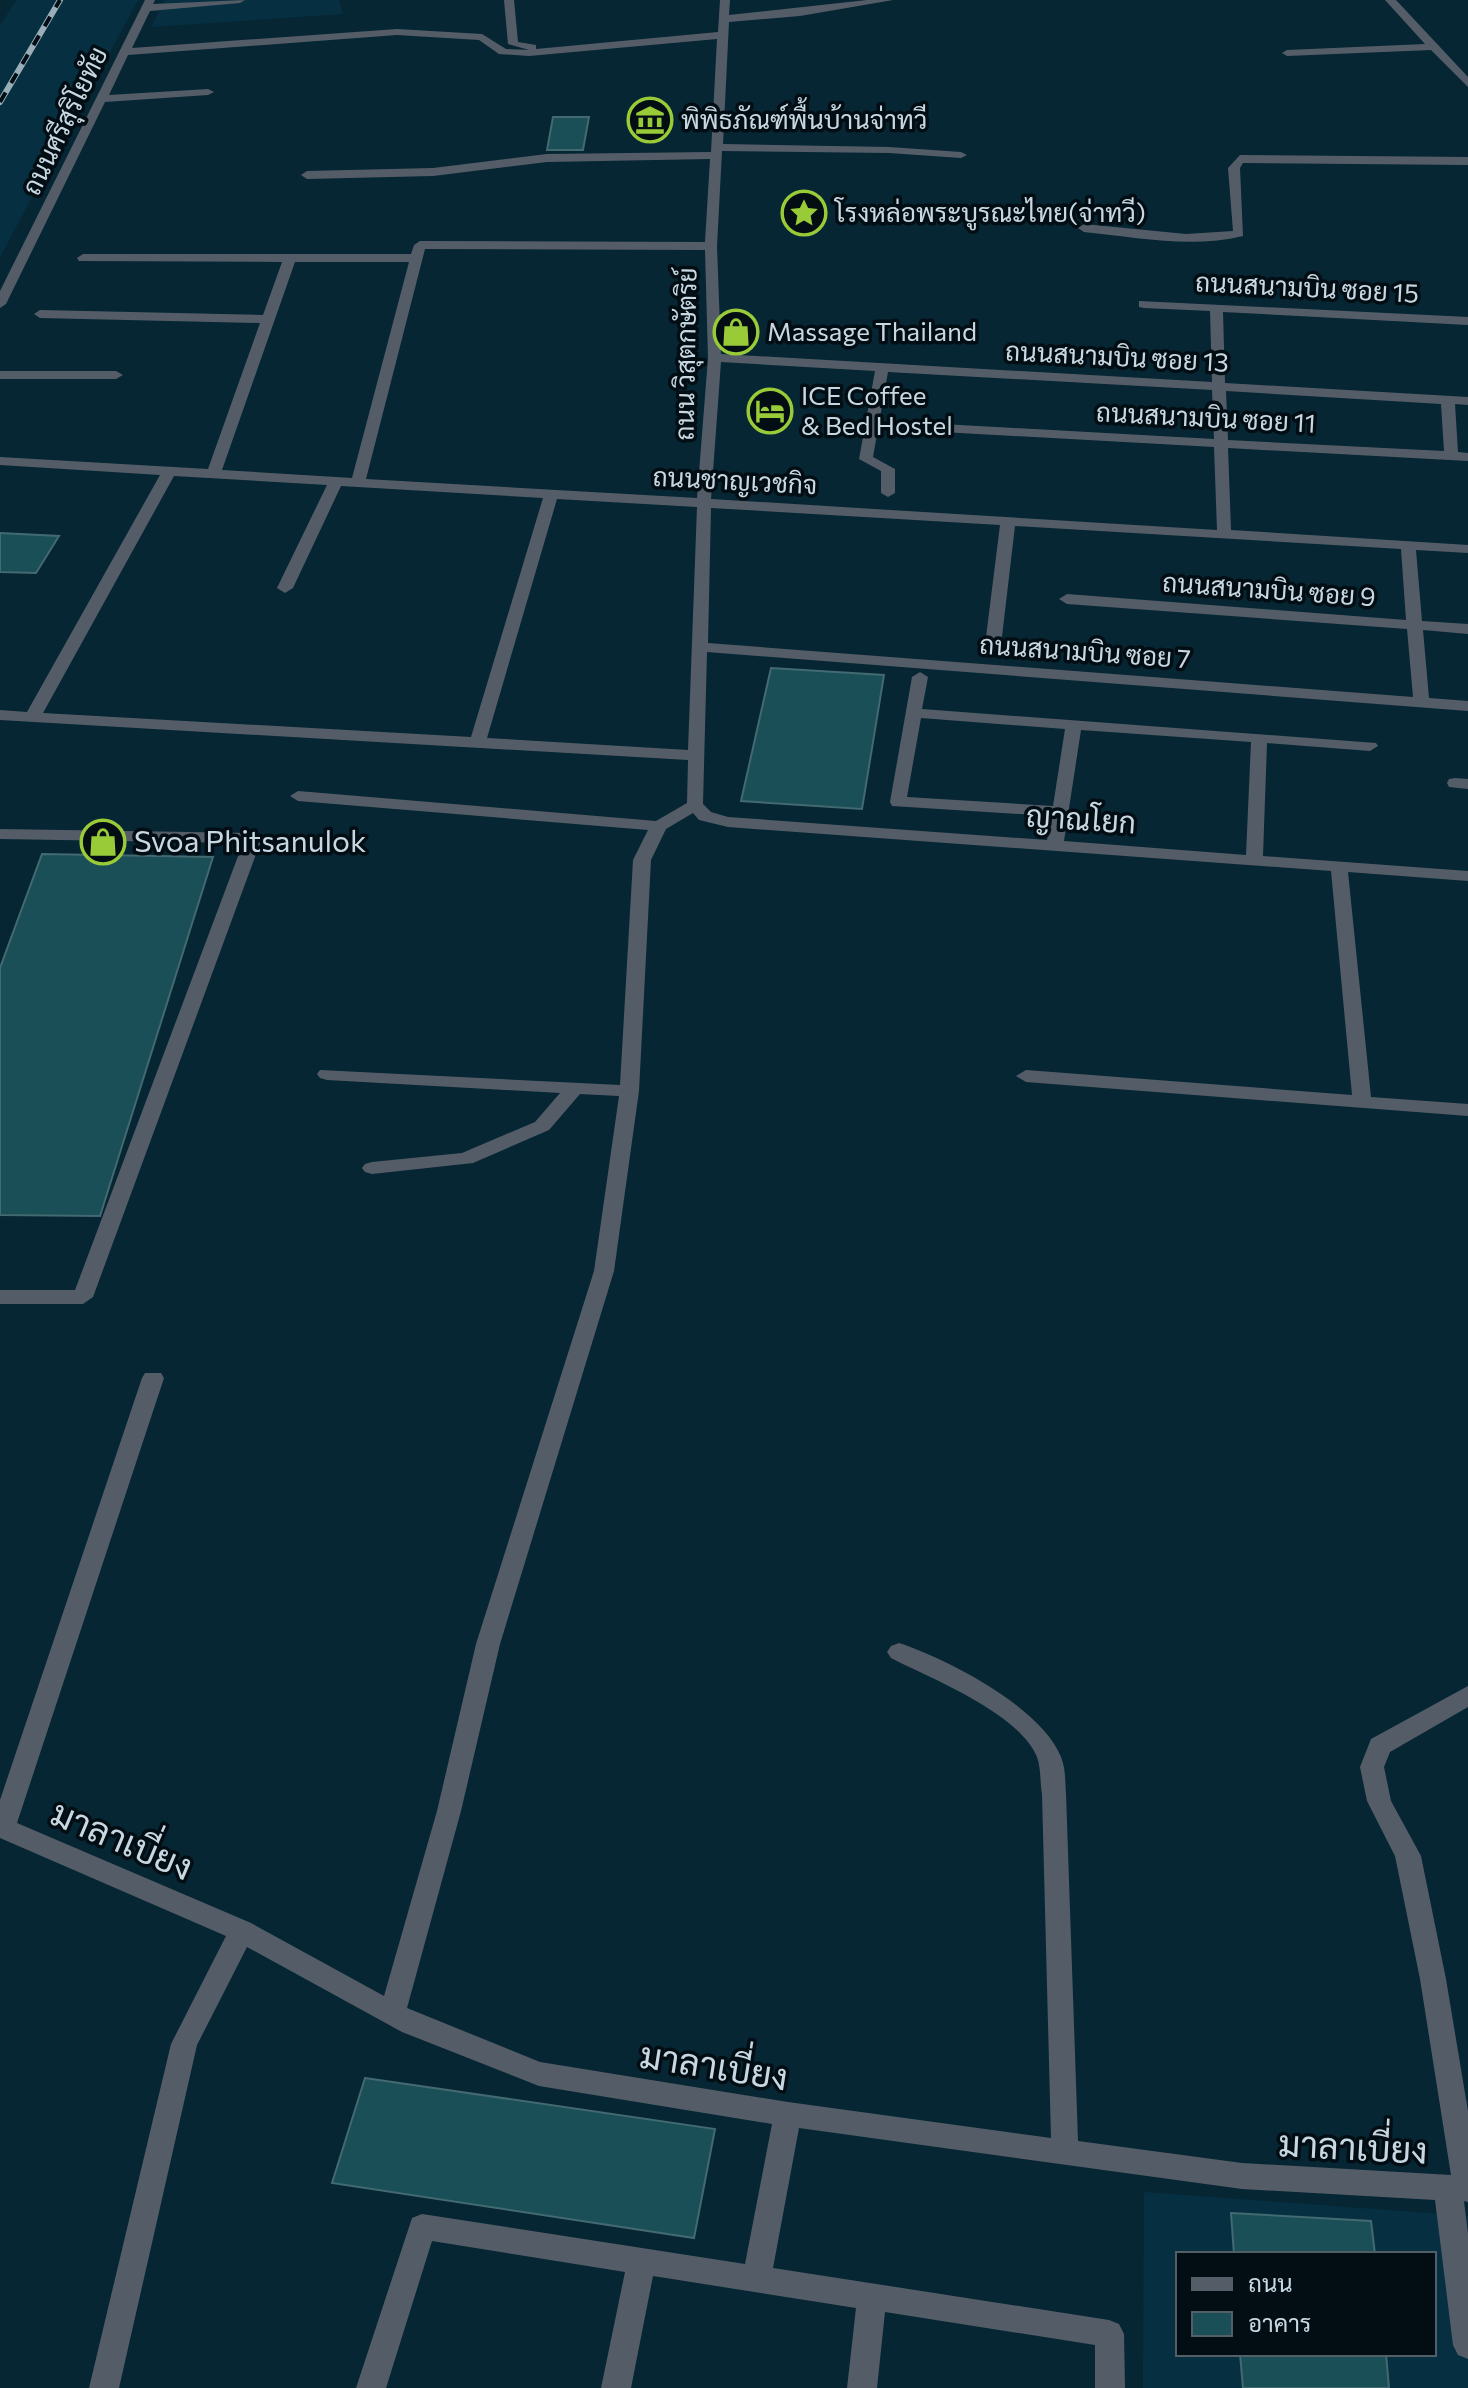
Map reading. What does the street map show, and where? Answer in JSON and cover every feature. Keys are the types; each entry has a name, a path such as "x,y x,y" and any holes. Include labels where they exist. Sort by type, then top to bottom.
{"street":[{"path":"148,4 240,0"},
{"path":"509,0 511,39 518,46 723,28"},
{"name":"ถนน วิสุตกษัตริย์","path":"695,805 694,755 704,503 715,358 711,246 725,0"},
{"path":"121,58 451,34 482,37 503,52 512,53 723,28 888,0"},
{"path":"1390,0 1468,84"},
{"name":"ถนนศรีสุริโยทัย","path":"0,304 148,4"},
{"path":"1287,53 1434,47"},
{"path":"100,99 208,92"},
{"path":"307,175 433,172 547,158 717,151 874,149 961,155"},
{"path":"1084,228 1198,237 1239,233 1234,168 1240,159 1468,161"},
{"path":"358,482 420,245 711,246"},
{"path":"213,474 290,257"},
{"path":"83,258 416,258"},
{"name":"ถนนสนามบิน ซอย 15","path":"1144,304 1468,321"},
{"path":"1216,308 1224,534"},
{"path":"40,314 268,319"},
{"name":"ถนนสนามบิน ซอย 13","path":"715,358 1468,401"},
{"path":"882,367 866,459 888,469 888,493"},
{"path":"0,375 116,375"},
{"path":"1448,400 1451,456"},
{"name":"ถนนสนามบิน ซอย 11","path":"942,428 1468,457"},
{"name":"ถนนชาญเวชกิจ","path":"0,461 1468,549"},
{"path":"32,717 169,471"},
{"path":"285,588 336,481"},
{"path":"477,744 551,494"},
{"path":"993,645 1008,521"},
{"path":"1408,545 1421,702"},
{"name":"ถนนสนามบิน ซอย 9","path":"1067,599 1468,629"},
{"name":"ถนนสนามบิน ซอย 7","path":"698,647 1468,706"},
{"path":"920,677 898,802 1060,811"},
{"path":"915,713 1370,746"},
{"path":"0,715 694,755"},
{"path":"1055,846 1074,724"},
{"path":"1254,861 1259,737"},
{"path":"298,796 659,826"},
{"path":"392,2013 449,1811 488,1644 604,1271 629,1091 642,860 659,826 695,805"},
{"name":"ญาณโยก","path":"695,805 705,816 728,822 1468,876"},
{"path":"0,1297 83,1297 253,838 2,838"},
{"path":"1339,867 1362,1103"},
{"path":"327,1074 629,1091"},
{"path":"1026,1076 1468,1110"},
{"path":"372,1168 466,1159 542,1126 575,1088"},
{"path":"2,1828 153,1378"},
{"path":"899,1652 983,1694 1032,1730 1049,1756 1054,1794 1065,2152"},
{"path":"1468,1695 1380,1746 1372,1767 1379,1801 1408,1856 1433,1979 1461,2189 1468,2345"},
{"name":"มาลาเบี่ยง","path":"2,1828 242,1931 411,2024 539,2074 788,2114 1242,2176 1461,2189"},
{"path":"104,2388 184,2044 242,1931"},
{"path":"757,2279 788,2114"},
{"path":"371,2388 422,2227 1109,2334 1110,2388"},
{"path":"616,2388 642,2261"},
{"path":"862,2388 872,2297"}],"shaded area":[{"path":"17,0 138,0 0,257 0,25"},
{"path":"165,0 339,0 343,14 151,27"},
{"path":"1144,2192 1468,2216 1468,2388 1143,2388"}],"building":[{"path":"553,117 589,117 583,150 547,150"},
{"path":"0,533 59,536 36,573 0,572"},
{"path":"771,668 884,675 862,809 741,801"},
{"path":"42,854 213,857 100,1216 0,1215 0,968"},
{"path":"365,2078 715,2129 694,2238 332,2183"},
{"path":"1231,2213 1371,2221 1375,2252 1234,2252"},
{"path":"1240,2356 1386,2356 1389,2388 1243,2388"}],"railway":[{"path":"0,102 60,0"}],"place":[{"name":"พิพิธภัณฑ์พื้นบ้านจ่าทวี","path":"650,120"},
{"name":"โรงหล่อพระบูรณะไทย(จ่าทวี)","path":"804,213"},
{"name":"Massage Thailand","path":"736,332"},
{"name":"ICE Coffee & Bed Hostel","path":"770,411"},
{"name":"Svoa Phitsanulok","path":"103,842"}]}
